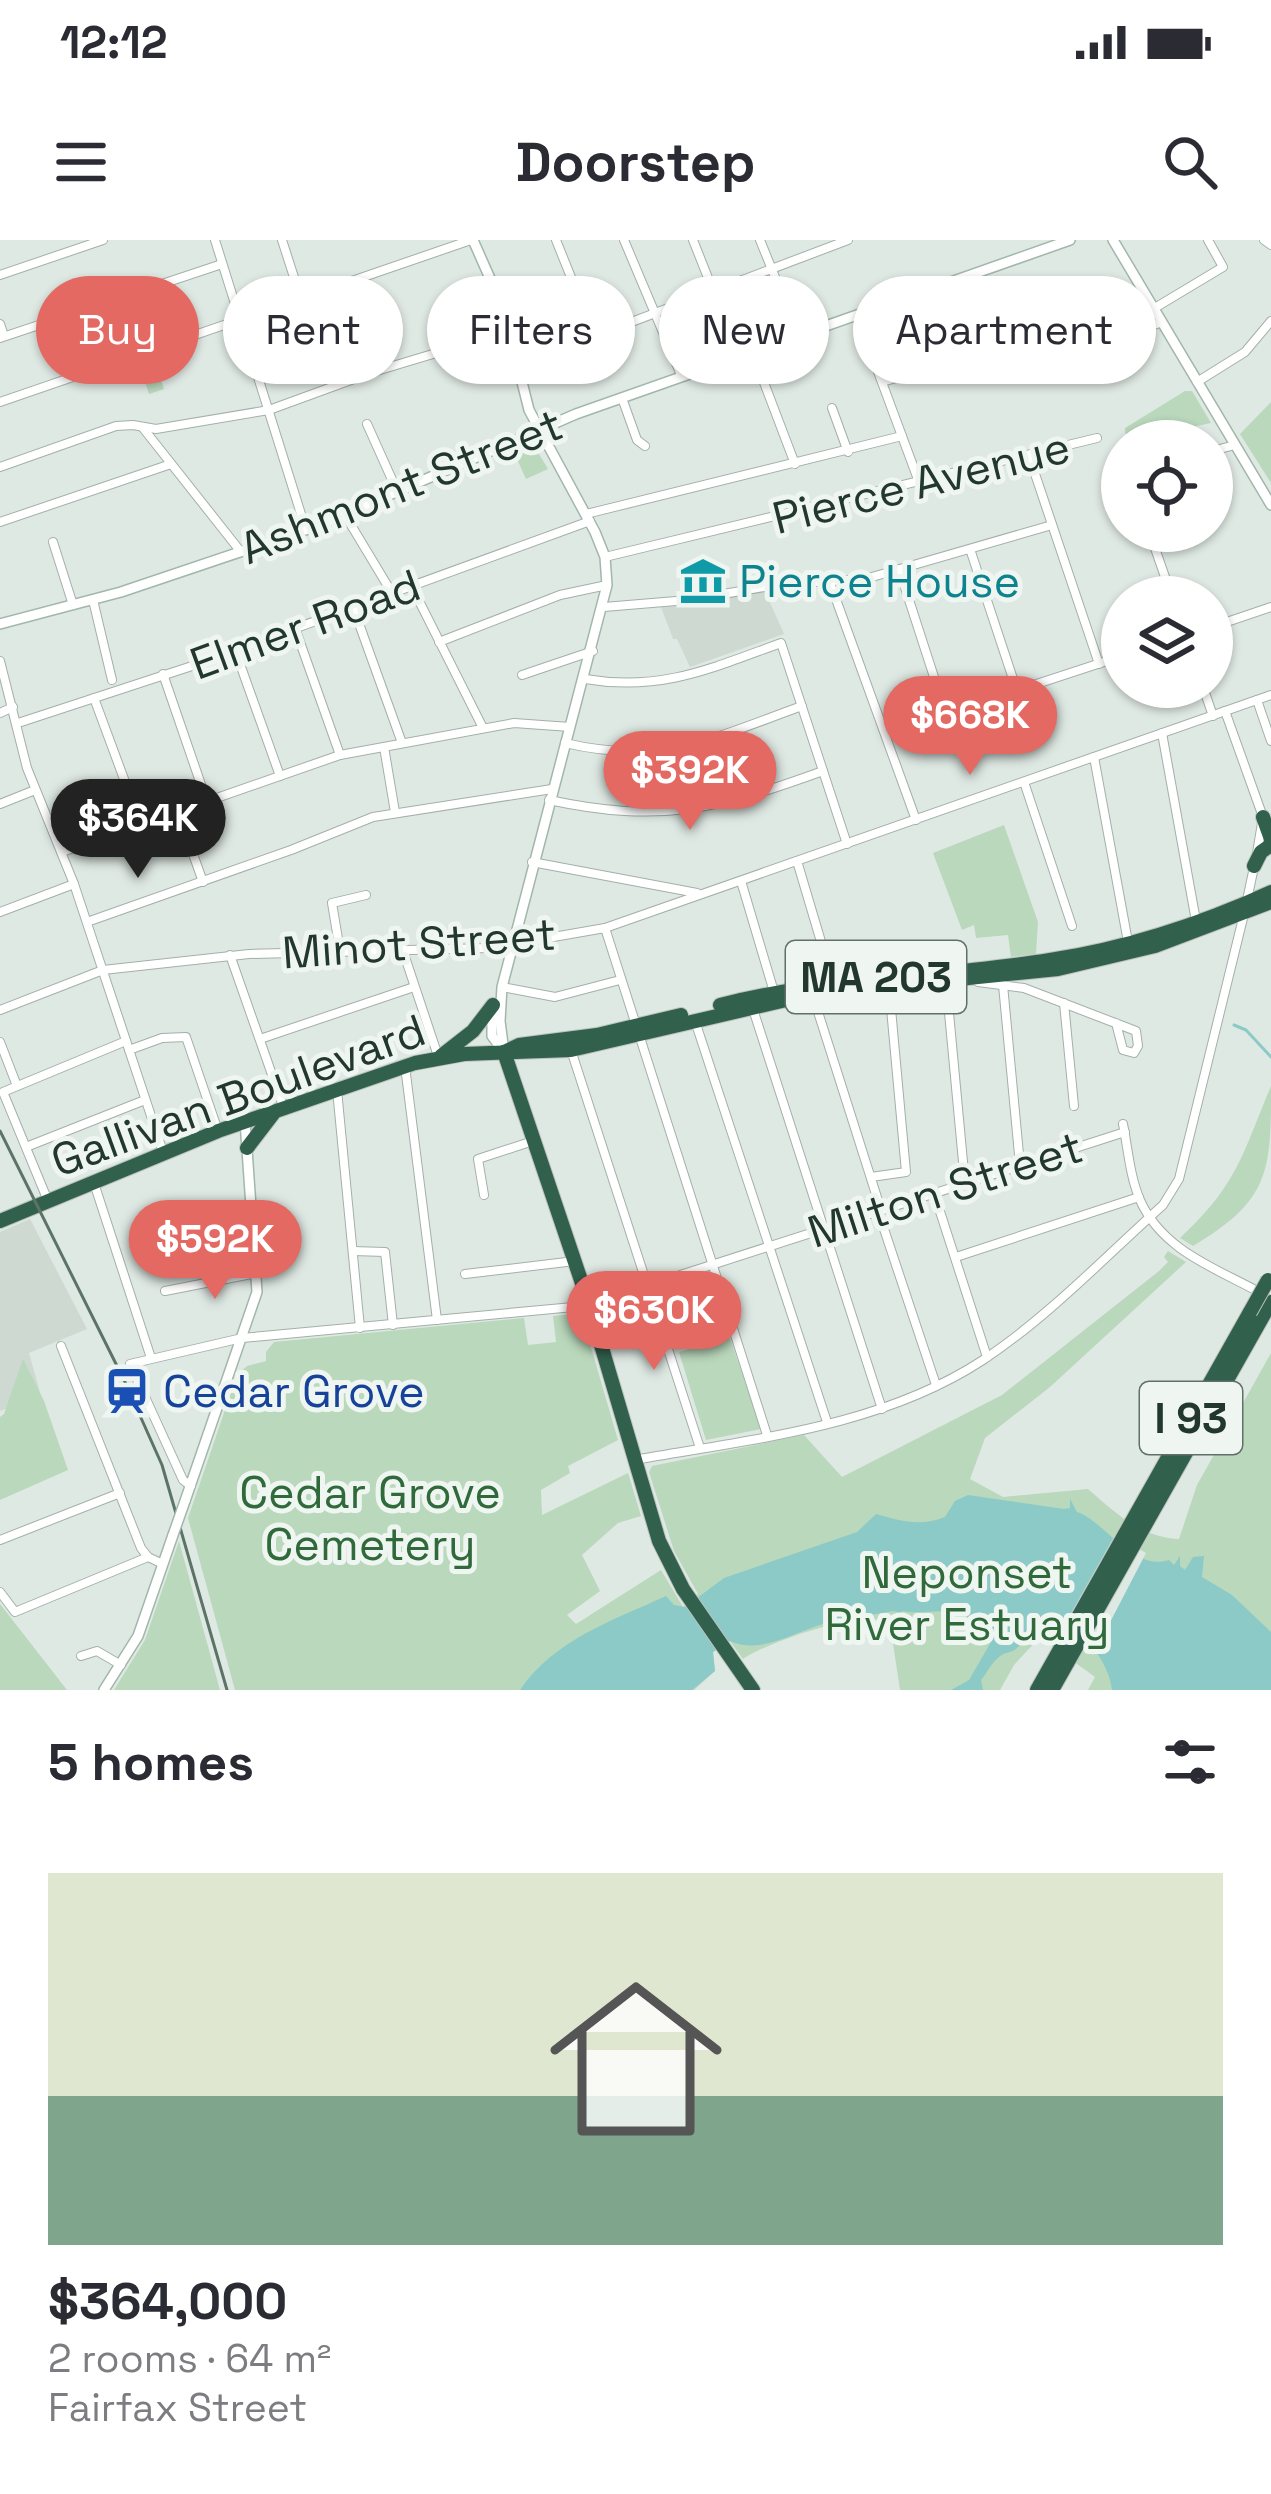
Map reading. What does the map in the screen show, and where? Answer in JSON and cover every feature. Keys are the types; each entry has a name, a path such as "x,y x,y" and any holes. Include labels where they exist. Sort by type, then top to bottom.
{"highway":[{"path":"1254,866 1271,842 1262,814"},
{"name":"Gallivan Boulevard","path":"1245,909 1271,892"},
{"name":"Gallivan Boulevard","path":"504,1052 519,1045 695,1021 774,992 1036,972 1107,959 1271,902"},
{"name":"Gallivan Boulevard","path":"0,1221 218,1131 405,1066 438,1058 571,1050 833,982 1004,975 1198,927"},
{"path":"438,1058 473,1031 493,1005"},
{"path":"504,1052 589,1304 663,1551 690,1600 753,1690"},
{"path":"247,1148 280,1109"},
{"name":"I 93","path":"1261,1316 1270,1281"},
{"name":"I 93","path":"1052,1689 1271,1300"},
{"name":"I 93","path":"1052,1689 1067,1657"}],"main road":[{"path":"472,240 488,276"},
{"name":"Ashmont Street","path":"966,276 1070,240"},
{"path":"1113,240 1134,276"},
{"path":"1156,313 1271,505"},
{"path":"504,1052 502,987 607,585 605,557 588,517 537,430 524,384"},
{"name":"Ashmont Street","path":"0,624 93,600 306,530 537,430 659,384"},
{"path":"502,987 493,1005 492,1036 504,1052"},
{"path":"104,1690 138,1636 256,1299 247,1148 241,1123"}],"street":[{"path":"0,274 103,240"},
{"path":"215,240 226,276"},
{"path":"282,240 294,276"},
{"path":"368,276 472,240"},
{"path":"556,240 571,276"},
{"path":"624,240 659,322"},
{"path":"693,240 707,276"},
{"path":"760,240 775,276"},
{"path":"752,276 848,240"},
{"path":"1156,307 1223,267 1208,240"},
{"path":"0,324 2,337 222,264"},
{"path":"635,323 659,314"},
{"path":"1156,324 1162,322"},
{"path":"1197,382 1245,352 1271,322"},
{"path":"0,402 223,326"},
{"path":"0,467 116,426 176,427 269,410 427,355"},
{"path":"261,384 306,530"},
{"path":"765,384 795,464"},
{"path":"883,384 919,482"},
{"path":"622,398 638,440 645,446"},
{"path":"832,408 848,452"},
{"path":"367,424 398,494"},
{"path":"143,428 241,552"},
{"name":"Elmer Road","path":"18,723 235,650 588,517 902,436"},
{"name":"Pierce Avenue","path":"605,557 1097,438"},
{"path":"887,733 1099,664 1029,455"},
{"path":"0,522 171,464"},
{"path":"345,515 392,593"},
{"path":"604,607 865,579 1052,525"},
{"path":"53,542 73,604"},
{"path":"970,549 1017,691"},
{"path":"899,569 946,714"},
{"path":"829,580 916,820"},
{"path":"439,642 560,596 607,585"},
{"path":"412,586 483,728"},
{"path":"93,600 112,680"},
{"path":"353,607 402,743"},
{"path":"1233,620 1271,607"},
{"path":"295,628 340,755"},
{"path":"585,679 635,685 670,681 781,643 847,844"},
{"path":"235,650 280,776"},
{"path":"522,675 593,651"},
{"path":"0,662 35,790 74,884 163,1154"},
{"path":"163,674 207,802"},
{"name":"Minot Street","path":"0,1010 104,970 230,955 512,945 605,928 1271,695"},
{"path":"94,698 141,825"},
{"path":"1257,700 1271,741"},
{"path":"566,743 600,751 662,752 802,706"},
{"path":"0,713 14,707"},
{"path":"1210,708 1213,716"},
{"path":"634,1460 882,1409 935,1385 987,1358 1167,1202 1178,1184 1245,909 1262,814 1225,711"},
{"path":"62,853 340,755 514,723 570,727"},
{"path":"1162,734 1198,927"},
{"path":"384,747 395,812"},
{"path":"1094,757 1128,944"},
{"path":"87,922 356,822 395,812 551,795 622,813 691,811 733,803 823,771"},
{"path":"1024,782 1072,926"},
{"path":"0,804 35,790"},
{"path":"178,812 203,882"},
{"path":"797,861 833,982"},
{"path":"532,862 644,886 705,893"},
{"path":"741,881 774,992"},
{"path":"0,912 74,884"},
{"path":"340,951 332,903 366,896"},
{"path":"605,928 767,1436"},
{"path":"402,948 438,1058"},
{"path":"230,955 280,1109"},
{"path":"1034,991 1036,972"},
{"path":"1004,975 1020,1165"},
{"name":"Gallivan Boulevard","path":"1004,975 1116,1023"},
{"path":"502,987 555,998 620,980"},
{"path":"953,980 965,1183"},
{"path":"871,1178 906,1172 888,986"},
{"path":"260,1039 414,987"},
{"path":"811,990 935,1385"},
{"path":"751,1002 882,1409"},
{"path":"1064,1003 1074,1106"},
{"path":"695,1021 827,1422"},
{"path":"1116,1023 1136,1030 1137,1049 1126,1052 1116,1023"},
{"path":"48,1201 3,1092 17,1086 127,1046 186,1037 218,1131"},
{"path":"0,1042 17,1086"},
{"path":"571,1050 700,1448"},
{"path":"405,1066 437,1320"},
{"path":"337,1089 360,1328"},
{"path":"26,1148 146,1100"},
{"name":"Milton Street","path":"191,1486 183,1480 148,1409 132,1363 242,1338 589,1304 1124,1128 1139,1197"},
{"path":"484,1195 478,1159 536,1140"},
{"path":"94,1182 152,1358"},
{"path":"934,1193 987,1358"},
{"path":"956,1257 1139,1197 1176,1246 1271,1300"},
{"path":"178,1235 253,1222"},
{"path":"353,1251 385,1252 393,1324"},
{"path":"465,1274 574,1261"},
{"path":"165,1292 257,1273"},
{"path":"61,1346 148,1557 164,1564"},
{"path":"0,1540 120,1493"},
{"path":"0,1592 15,1612 148,1557"},
{"path":"81,1656 98,1651 121,1665"}],"shaded area":[{"path":"764,589 784,634 690,667 661,607"},
{"path":"30,1219 87,1329 29,1353 41,1396 0,1411 0,1232"}],"green space":[{"path":"146,384 162,384 164,389 149,394"},
{"path":"1192,391 1209,420 1138,420"},
{"path":"1271,402 1271,483 1240,434"},
{"path":"531,441 548,469 526,479 513,450"},
{"path":"1004,825 1038,922 1036,954 1011,957 1008,935 976,938 974,925 962,930 933,853"},
{"path":"1271,1086 1270,1140 1261,1180 1238,1213 1193,1246 1180,1238 1227,1184"},
{"path":"1168,1251 1186,1262 1050,1387 985,1438 970,1479 1003,1497 1088,1489 1141,1529 1179,1539 1197,1485 1271,1353 1271,1690 1088,1690 1095,1677 1040,1637 1014,1665 1000,1690 900,1690 891,1630 877,1620 863,1619 808,1632 743,1659 730,1641 713,1652 715,1671 694,1690 235,1690 188,1518 237,1375 247,1366 266,1361 274,1342 524,1318 528,1345 556,1342 553,1316 581,1313 618,1440 568,1466 570,1473 541,1490 542,1515 628,1473 641,1516 618,1523 582,1555 600,1591 567,1615 576,1624 661,1570 683,1607 698,1594 674,1551 649,1472 652,1466 804,1435 842,1477 1002,1395 1159,1271 1168,1262 1164,1257"},
{"path":"730,1338 761,1429 706,1440 679,1352"},
{"path":"23,1359 44,1401 68,1470 0,1500 0,1417"},
{"name":"Cedar Grove Cemetery","path":"179,1541 220,1690 114,1690 145,1640"},
{"path":"0,1604 67,1690 0,1690"}],"water":[{"name":"Neponset River Estuary","path":"968,1495 1064,1509 1070,1508 1070,1499 1077,1512 1143,1559 1169,1560 1174,1565 1180,1556 1185,1570 1193,1557 1204,1556 1202,1577 1232,1595 1271,1632 1271,1690 1112,1690 1103,1664 1084,1638 1059,1622 1046,1621 994,1662 981,1680 983,1690 951,1690 969,1680 995,1635 969,1617 949,1612 902,1611 900,1628 898,1612 893,1611 830,1622 768,1643 730,1641 713,1652 715,1671 692,1690 520,1690 567,1644 666,1596 674,1605 685,1607 724,1578 857,1532 876,1514 927,1522 945,1517 955,1501"}],"pier":[{"path":"1115,1535 1146,1553 1093,1655 1072,1634 1061,1631"}],"waterway":[{"path":"1234,1025 1246,1030 1271,1057"}],"tram line":[{"path":"0,1131 162,1465 227,1690"}],"place":[{"name":"Pierce House","path":"703,581"},
{"name":"Cedar Grove","path":"127,1391"}]}
